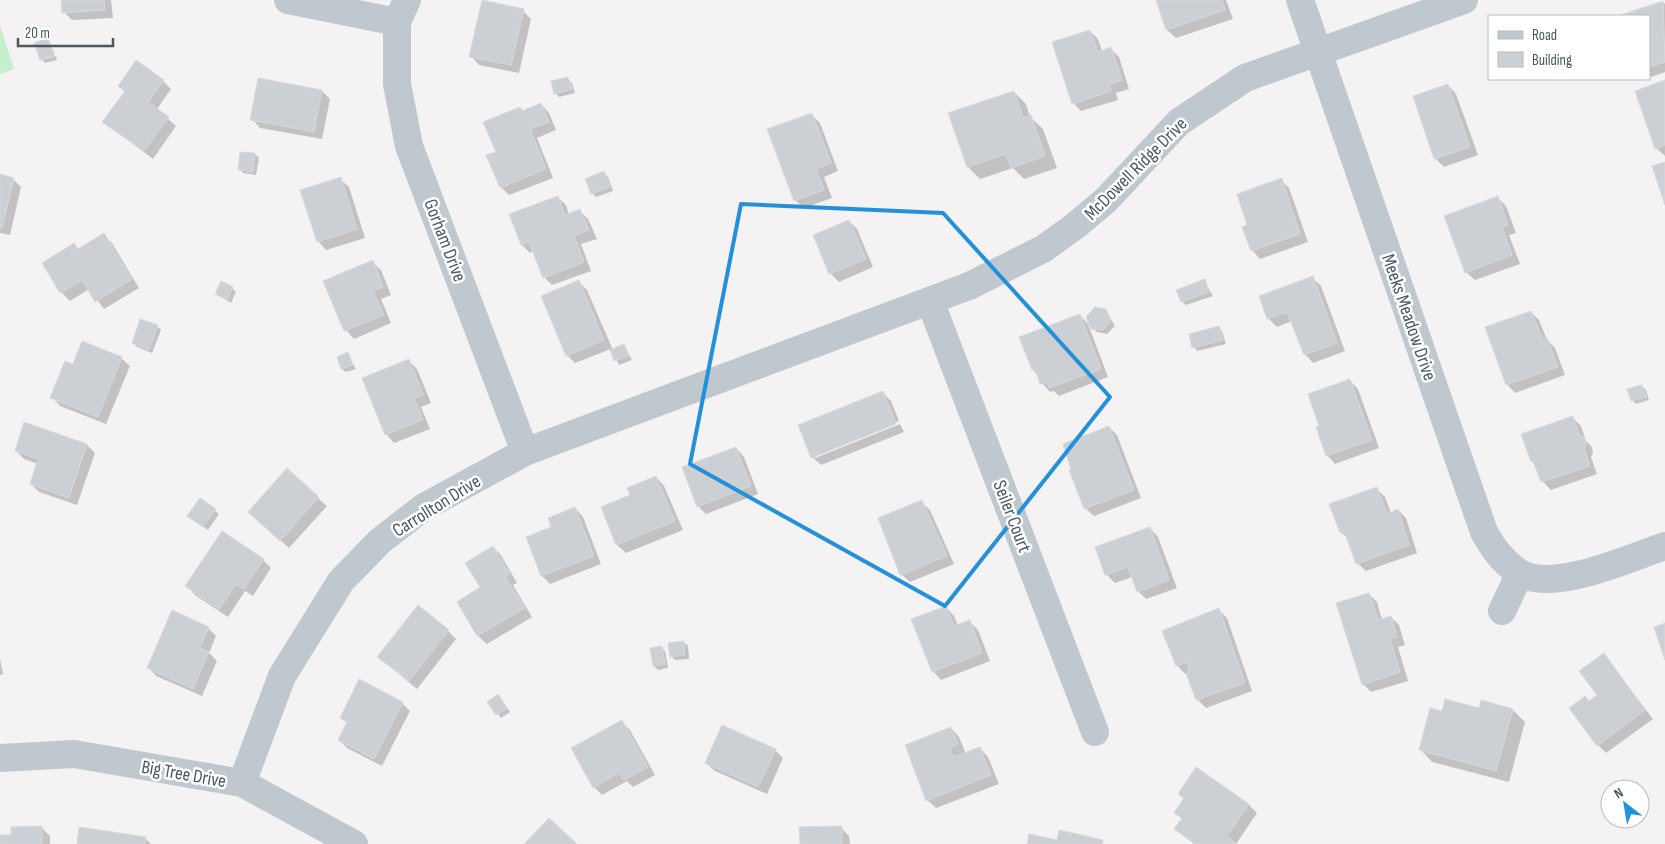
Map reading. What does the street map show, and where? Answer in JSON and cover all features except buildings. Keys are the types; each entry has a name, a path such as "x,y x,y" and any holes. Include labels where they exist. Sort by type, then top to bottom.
{"street":[{"path":"288,0 402,11"},
{"name":"Meeks Meadow Drive","path":"1300,0 1484,532 1498,555 1520,573"},
{"name":"McDowell Ridge Drive","path":"725,377 970,286 1043,249 1076,226 1106,200 1179,122 1210,99 1244,78 1318,50 1464,0"},
{"name":"Gorham Drive","path":"402,11 397,84 409,146 526,452"},
{"name":"Seiler Court","path":"930,301 1095,732"},
{"name":"Carrollton Drive","path":"242,783 282,676 341,580 380,540 424,507 526,452 725,377"},
{"path":"1502,611 1520,573 1547,579 1575,577 1665,546"},
{"name":"Big Tree Drive","path":"0,758 74,754 242,783 354,844"}],"highlighted area":[{"path":"741,204 943,213 1110,397 945,606 690,464"}],"green space":[{"path":"0,25 14,69 0,74"}]}
